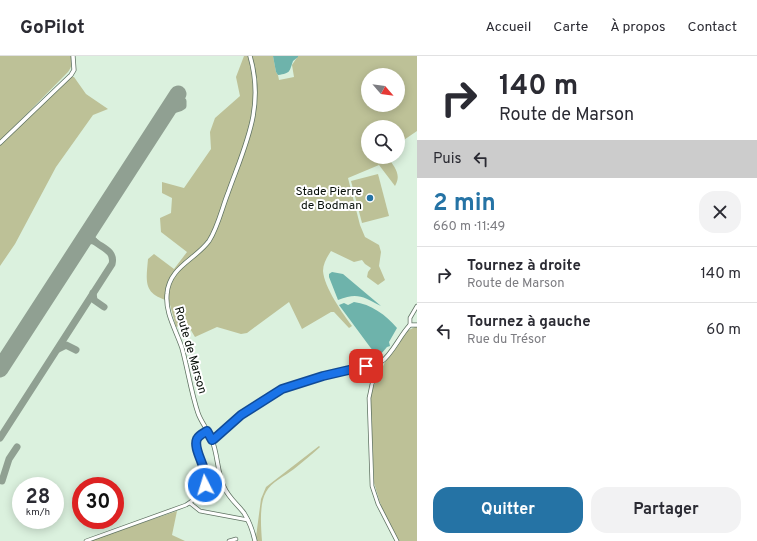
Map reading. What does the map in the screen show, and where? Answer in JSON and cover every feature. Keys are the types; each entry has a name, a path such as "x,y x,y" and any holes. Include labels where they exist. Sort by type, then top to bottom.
{"street":[{"path":"0,143 66,78 71,75 74,70 73,56"},
{"name":"Route de Marson","path":"250,56 255,80 256,95 254,117 249,136 212,234 201,250 177,270 169,284 167,294 169,313 181,347 198,413 212,440 224,488 248,520 255,541"},
{"path":"397,541 378,504 372,486 369,398 372,384 381,362 410,325 410,318 417,306"},
{"path":"410,325 417,325"},
{"path":"212,440 218,437 241,415 282,389 323,376 381,362"},
{"path":"86,541 190,503 206,482 206,476 196,441 199,436 207,431"},
{"path":"190,503 200,511 248,520"},
{"path":"229,541 236,540"}],"green space":[{"path":"0,56 72,56 72,62 68,72 0,141"},
{"path":"244,56 273,56 279,80 294,77 292,65 298,56 417,56 417,131 405,139 405,120 361,120 361,164 393,164 398,178 395,186 379,165 348,178 360,225 365,237 379,245 381,252 379,266 385,280 378,285 367,277 371,268 362,260 354,262 331,251 324,266 323,271 327,285 334,300 352,326 349,328 334,312 331,312 302,329 289,302 247,333 241,334 217,327 195,337 186,322 176,327 169,301 154,295 150,291 147,281 148,259 154,254 174,269 187,252 161,232 160,218 171,213 172,198 162,193 162,182 184,188 211,149 210,132 215,118 240,96 236,77"},
{"path":"71,77 74,77 86,94 108,109 93,115 56,167 15,244 0,266 0,145"},
{"name":"Stade Pierre de Bodman","path":"378,174 389,216 362,223 351,181"},
{"path":"417,326 417,541 398,541 382,509 374,483 371,392 385,362 398,342 407,331"},
{"path":"319,446 320,447 304,461 268,488 262,502 261,509 262,541 257,541 256,537 261,499 266,487"},
{"path":"177,511 172,535 185,541 88,541"}],"water":[{"path":"273,56 298,57 293,61 289,71 285,74 278,75"},
{"path":"332,272 343,274 381,306 370,300 356,296 338,300 329,277 329,274"},
{"path":"354,302 366,305 378,311 397,328 389,342 390,346 387,347 381,354 375,353 339,305 344,303 348,305"}],"taxiway":[{"path":"164,116 169,111 183,106 183,101 176,97"},
{"path":"0,438 112,264 110,253 93,239 91,229"},
{"path":"81,244 87,240 94,241"},
{"path":"93,293 94,300 104,307"},
{"path":"58,349 66,345 76,350"},
{"path":"2,481 9,459 17,447"}],"runway":[{"path":"0,369 178,94"}],"place":[{"name":"Stade Pierre de Bodman","path":"370,198"}],"route":[{"path":"205,485 206,476 196,444 199,436 207,431 212,440 218,437 241,415 282,389 323,376 366,366"}]}
